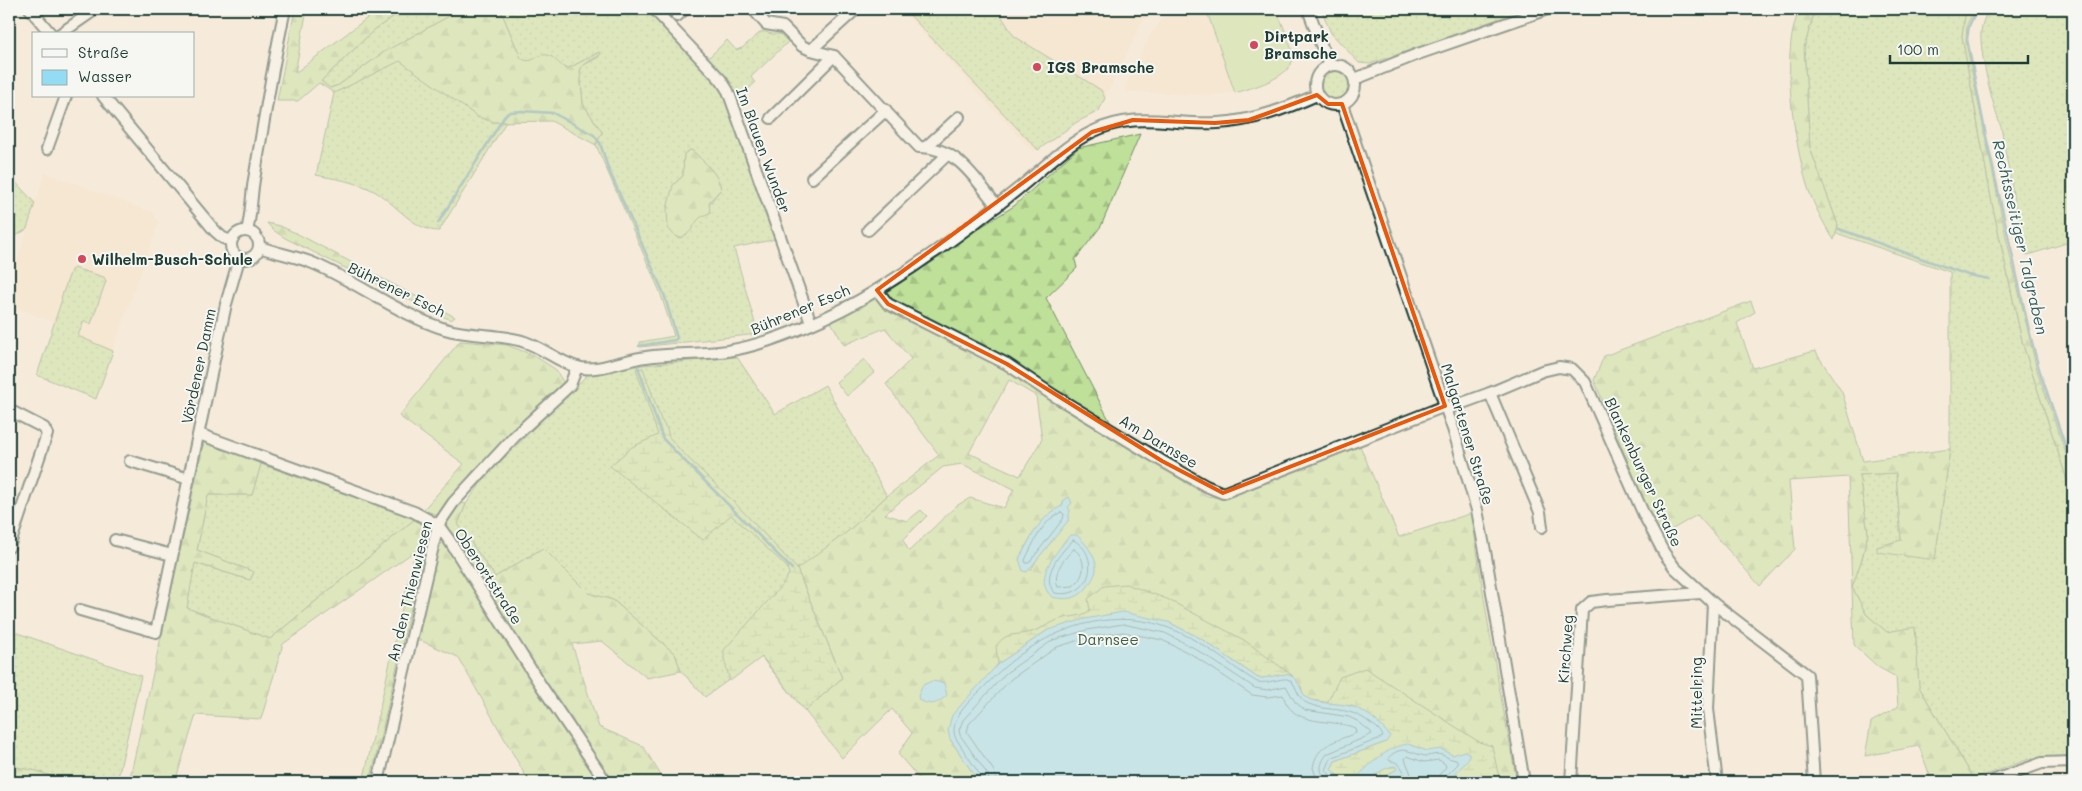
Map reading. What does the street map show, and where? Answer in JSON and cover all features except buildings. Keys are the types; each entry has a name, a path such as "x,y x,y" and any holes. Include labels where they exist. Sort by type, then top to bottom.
{"street":[{"path":"30,9 49,32"},
{"path":"63,32 96,9"},
{"path":"247,231 252,214 254,178 272,70 285,9"},
{"name":"Im Blauen Wunder","path":"654,9 721,80 728,91 811,323"},
{"path":"677,16 685,9"},
{"path":"753,9 766,24 783,27 802,46 834,56 919,147 926,147 948,154 962,162 997,206"},
{"path":"811,50 856,9"},
{"path":"1308,9 1329,66"},
{"path":"1355,79 1418,54 1548,9"},
{"path":"771,118 834,56"},
{"path":"1329,66 1344,67 1355,79 1355,91 1347,102 1328,104 1317,95 1316,78 1319,73 1329,66"},
{"name":"Bührener Esch","path":"260,247 309,262 439,326 462,332 510,337 534,345 577,367 599,367 648,356 734,349 775,338 845,308 877,290 997,206 1073,144 1092,132 1111,125 1150,119 1215,123 1250,120 1290,107 1317,95"},
{"path":"47,149 65,98"},
{"path":"105,98 215,231 223,238 231,241"},
{"name":"Malgartener Straße","path":"1342,104 1446,407 1477,510 1486,551 1524,782"},
{"path":"812,178 886,110"},
{"path":"926,147 959,116"},
{"path":"868,230 948,154"},
{"path":"247,231 255,235 260,247 252,258 239,259 233,253 231,241 239,232 247,231"},
{"name":"Vördener Damm","path":"80,610 156,632 226,304 239,259"},
{"name":"Am Darnsee","path":"877,290 888,304 1007,364 1053,395 1153,456 1206,486 1223,493 1446,407"},
{"name":"An den Thienwiesen","path":"378,782 438,525 453,503 515,436 570,385 577,367"},
{"name":"Blankenburger Straße","path":"1446,407 1490,393 1542,371 1559,367 1572,369 1585,382 1644,515 1664,553 1675,568 1713,603 1790,660 1807,676 1814,782"},
{"path":"1490,393 1540,512 1542,527"},
{"path":"9,410 44,428 47,434 9,547"},
{"name":"Oberortstraße","path":"199,434 414,512 438,525 540,684 606,782"},
{"path":"130,461 189,479"},
{"path":"115,540 172,555"},
{"name":"Kirchweg","path":"1571,782 1582,610 1592,602 1701,593"},
{"name":"Mittelring","path":"1713,603 1708,709 1717,782"},
{"path":"1989,782 2042,763 2073,762"}],"highlighted area":[{"path":"1317,95 1328,104 1342,104 1445,406 1223,493 1162,461 1007,364 888,304 877,290 1092,132 1133,120 1215,123 1249,120"}],"shaded area":[{"name":"IGS Bramsche","path":"900,9 1155,9 1143,21 1099,111 1077,122 1033,153"},
{"path":"1169,9 1206,9 1235,93 1211,96 1131,92 1125,94 1124,88 1149,36"},
{"path":"45,172 153,212 159,223 113,351 53,326 54,323 18,309 16,311 9,308 9,285"}],"green space":[{"path":"295,9 307,9 295,73 379,9 404,9 374,30 321,81 330,88 339,85 384,52 462,9 500,9 521,58 525,60 528,61 547,55 567,69 600,52 601,54 582,66 580,71 583,104 602,132 596,145 551,121 494,122 478,117 400,61 334,93 319,83 298,101 277,101"},
{"path":"404,9 462,9 384,52 339,85 329,88 321,81 374,30"},
{"path":"500,9 648,9 713,79 727,100 776,239 734,248 758,334 640,347 640,342 674,336 660,292 596,145 602,132 583,104 580,71 582,66 599,57 599,52 567,69 540,56 531,61 521,59","holes":["690,150 714,173 721,189 695,222 673,185 683,176 684,155"]},
{"path":"904,9 997,9 1014,36 1101,90 1105,98 1099,111 1077,122 1038,150"},
{"name":"Dirtpark Bramsche","path":"1206,9 1276,9 1292,53 1291,64 1286,71 1270,81 1235,93"},
{"path":"1321,9 1526,9 1370,64 1359,63 1331,33"},
{"path":"1800,9 1815,9 1804,48 1810,148 1838,225 1834,240 1812,199 1797,145 1791,96 1790,48"},
{"path":"1815,9 1966,9 1962,36 1992,203 2023,345 2073,498 2073,758 2032,758 1974,779 1919,687 1915,628 1887,632 1866,614 1852,587 1862,559 1868,533 1859,475 1896,473 1901,540 1877,547 1935,559 1950,449 1950,272 1836,233 1838,225 1810,148 1804,48"},
{"path":"1966,9 1975,9 1967,25 1966,43 2006,237 2037,370 2073,474 2073,498 2023,345 1992,203 1962,36"},
{"path":"1989,9 2073,9 2073,241 2028,255 2023,250 2001,127 1984,65 1981,28"},
{"path":"762,31 772,34 783,34 789,41 751,77 755,83 738,99 706,60 727,40 736,50 742,48"},
{"path":"400,60 478,117 494,122 506,122 439,231 430,230 412,221 372,190 351,182 316,175 334,93"},
{"path":"1335,70 1345,75 1350,85 1345,95 1335,100 1325,95 1320,85 1325,75"},
{"path":"1140,134 1101,226 1075,260 1077,268 1046,298 1120,441 1207,496 1220,498 1360,446 1399,537 1472,513 1498,682 1517,782 1344,782 1352,706 1310,700 1303,695 1301,686 950,739 979,782 922,782 898,754 912,733 892,709 842,758 805,711 842,678 797,569 847,532 887,496 939,455 886,384 911,359 885,328 844,345 831,322 1014,206 1078,148","holes":["1009,380 1036,396 1042,439 1020,476 969,453","962,464 1014,489 1004,508 970,498 956,506 909,551 903,540 927,516 921,510 907,521 885,514 943,467","1062,506 1053,540 1037,559 1031,570 1019,559 1036,529 1054,511"]},
{"path":"690,150 706,163 714,173 721,189 709,202 710,213 699,218 689,232 680,238 674,235 668,228 667,209 673,185 683,176 684,154"},
{"path":"9,175 35,203 27,229 11,239 9,237"},
{"path":"267,223 296,233 455,317 451,320 440,315 285,238 273,230"},
{"path":"74,268 104,277 106,281 91,324 84,321 78,336 113,351 96,399 37,375 61,298 71,270"},
{"path":"1751,301 1755,312 1737,323 1753,368 1815,351 1842,392 1863,461 1950,449 1935,560 1877,552 1877,547 1901,540 1896,473 1859,475 1868,533 1862,559 1852,587 1866,614 1887,632 1915,627 1919,687 1974,779 1965,782 1932,782 1919,746 1865,756 1871,722 1898,707 1896,677 1878,667 1854,645 1848,477 1789,481 1795,549 1760,586 1697,515 1659,537 1594,380 1604,356"},
{"path":"460,341 507,345 533,355 555,369 564,383 473,471 438,515 423,510 464,464 399,416"},
{"path":"737,357 775,414 825,385 887,496 847,532 805,711 761,657 705,697 681,671 675,654 613,600 588,593 543,548 495,577 458,524 466,504 486,476 588,374 643,365"},
{"path":"864,359 875,372 847,396 836,382"},
{"path":"643,368 669,437 797,569 842,678 805,711 762,657 730,681 724,659 724,650 783,584 789,574 787,567 731,515 703,540 610,466 632,447 658,435 636,369"},
{"path":"204,442 261,464 252,495 208,495 197,550 254,572 250,580 195,563 187,608 270,639 415,519 429,530 431,538 416,585 370,782 363,782 415,551 283,644 261,719 196,715 175,782 129,782"},
{"path":"261,464 415,519 270,639 187,608 194,563 250,580 254,572 197,550 208,495 252,495"},
{"path":"461,503 466,504 458,524 495,577 543,548 588,593 613,600 675,654 681,671 647,678 602,641 572,644 599,727 643,746 665,782 529,782 458,657 417,639 441,536 446,523"},
{"path":"1126,584 1167,599 1244,640 1293,676 1258,678 1200,638 1168,622 1048,630 998,664 996,646 1004,638 1031,632 1060,619 1084,614 1090,610 1088,599 1104,586"},
{"path":"9,630 141,676 117,782 66,782 37,771 9,766"},
{"path":"1365,668 1479,742 1492,746 1500,782 1344,782 1331,769 1335,761 1386,742 1352,706 1327,703 1340,677"},
{"path":"9,766 37,771 66,782 9,782"}],"water":[{"path":"1069,497 1072,503 1068,507 1070,510 1068,521 1027,572 1023,571 1019,559 1032,536 1041,522 1062,506 1064,500"},
{"path":"1070,535 1077,535 1090,550 1095,559 1095,573 1093,579 1079,595 1064,599 1052,597 1046,590 1044,582 1045,573 1053,557"},
{"name":"Darnsee","path":"1123,612 1168,622 1200,638 1258,678 1283,674 1289,675 1296,680 1307,698 1356,708 1382,726 1390,736 1386,742 1335,761 1331,769 1344,782 979,782 950,739 948,730 952,715 998,664 1048,630 1085,619"},
{"path":"932,681 944,683 947,695 934,704 919,700 918,696 923,685"},
{"path":"1408,744 1427,751 1441,749 1453,755 1464,751 1469,753 1469,759 1449,782 1398,782 1399,776 1384,782 1379,781 1397,769 1395,766 1358,782 1356,778 1379,757 1386,752"}],"waterway":[{"name":"Rechtsseitiger Talgraben","path":"1977,9 1969,26 1967,39 1986,136 2039,369 2073,468"},
{"path":"438,223 506,114 522,111 553,113 594,135 600,143 608,168 664,294 677,338 675,340 639,346"},
{"path":"1839,229 1968,275 1989,279"},
{"path":"638,367 663,439 792,569"}],"place":[{"name":"Dirtpark Bramsche","path":"1254,45"},
{"name":"IGS Bramsche","path":"1037,67"},
{"name":"Wilhelm-Busch-Schule","path":"82,259"}]}
